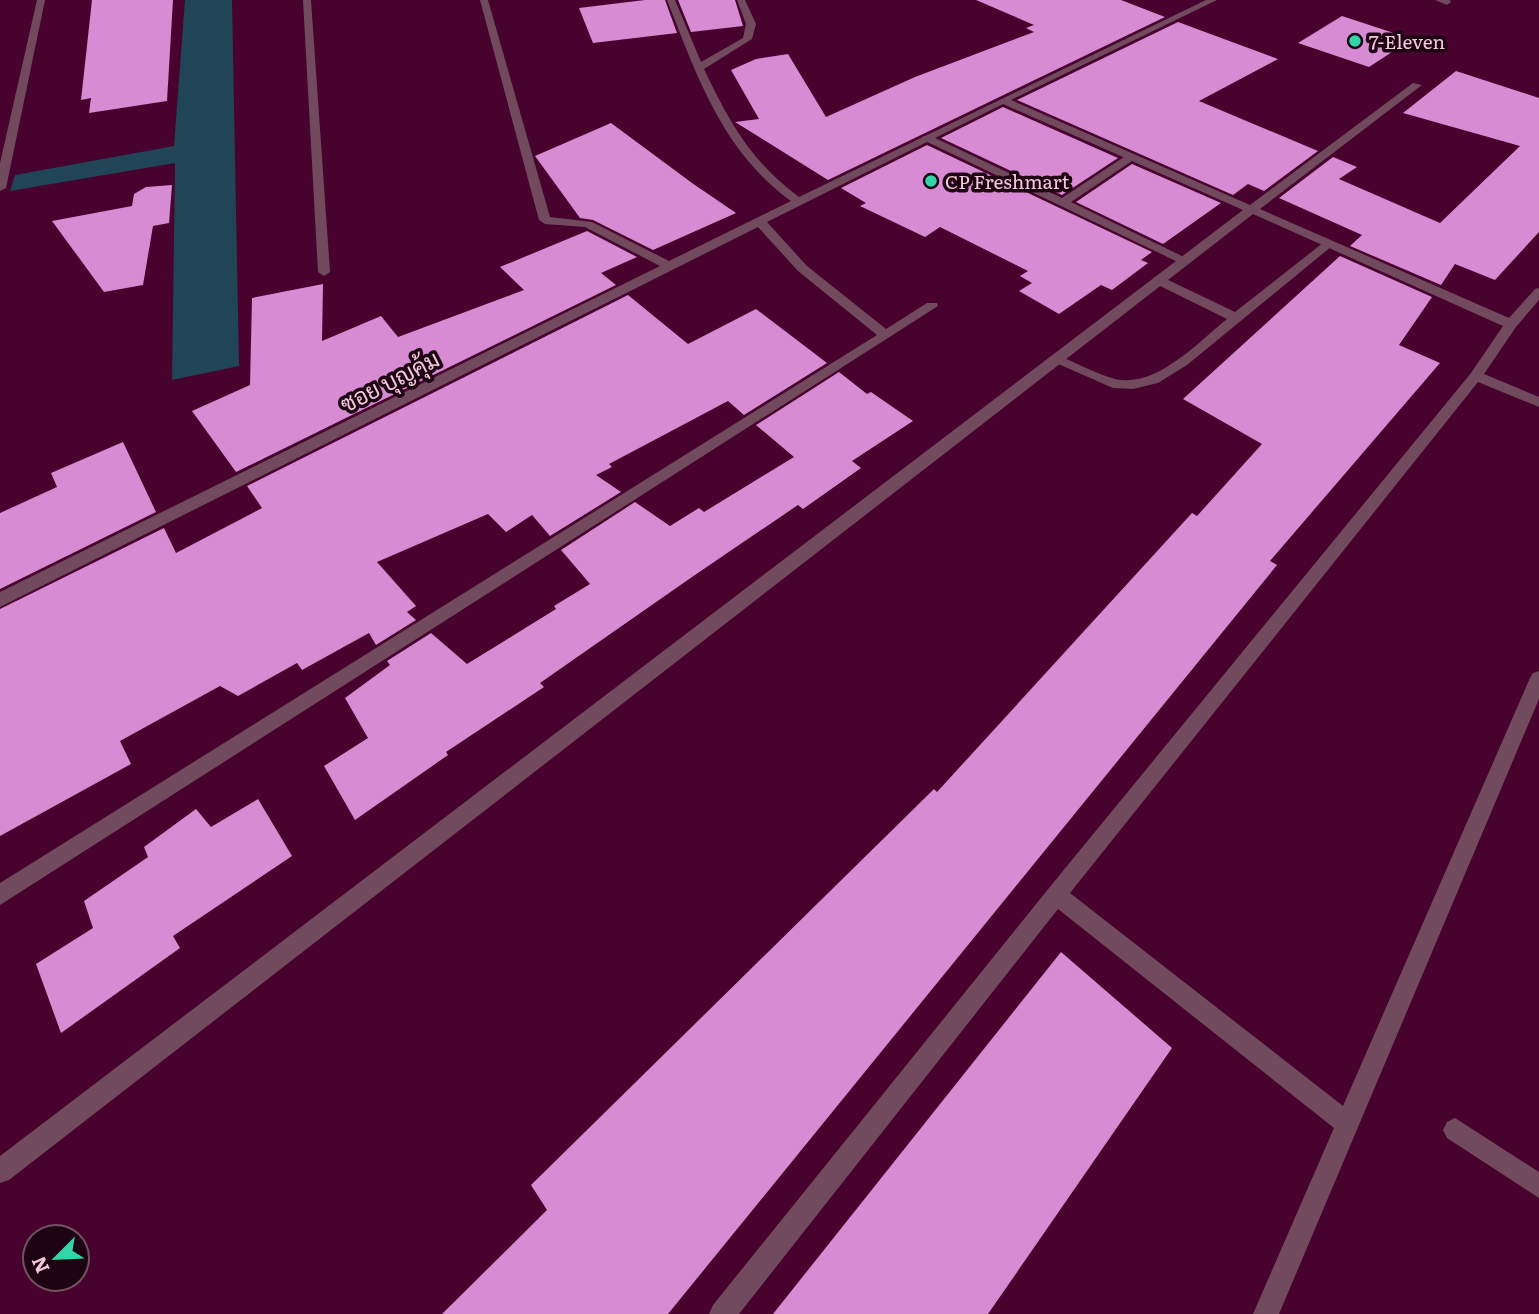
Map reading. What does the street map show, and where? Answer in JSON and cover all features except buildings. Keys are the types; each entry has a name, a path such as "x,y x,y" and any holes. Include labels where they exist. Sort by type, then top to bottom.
{"street":[{"path":"0,188 41,0"},
{"path":"307,0 324,272"},
{"path":"484,0 545,220 588,224 669,266"},
{"path":"671,0 700,67 745,151 765,176 799,201"},
{"path":"700,67 747,39 751,24 741,0"},
{"name":"ซอย บุญคุ้ม","path":"0,600 1003,100 1213,0"},
{"path":"0,1171 1054,359 1417,85"},
{"path":"1003,100 1511,324"},
{"path":"927,138 1184,260"},
{"path":"1062,202 1131,157"},
{"path":"760,221 776,244 791,259 886,336"},
{"path":"1054,359 1102,380 1122,384 1145,383 1162,376 1328,243"},
{"path":"1158,280 1236,318"},
{"path":"722,1314 1056,895 1476,376 1511,324 1539,292"},
{"path":"0,895 932,306"},
{"path":"1476,376 1539,402"},
{"path":"1266,1314 1539,678"},
{"path":"1056,895 1349,1125"},
{"path":"1455,1130 1539,1186"}],"water":[{"path":"185,0 232,0 239,366 172,380 175,163 10,191 15,175 174,146"}],"place":[{"name":"7-Eleven","path":"1355,41"},
{"name":"CP Freshmart","path":"931,181"}]}
